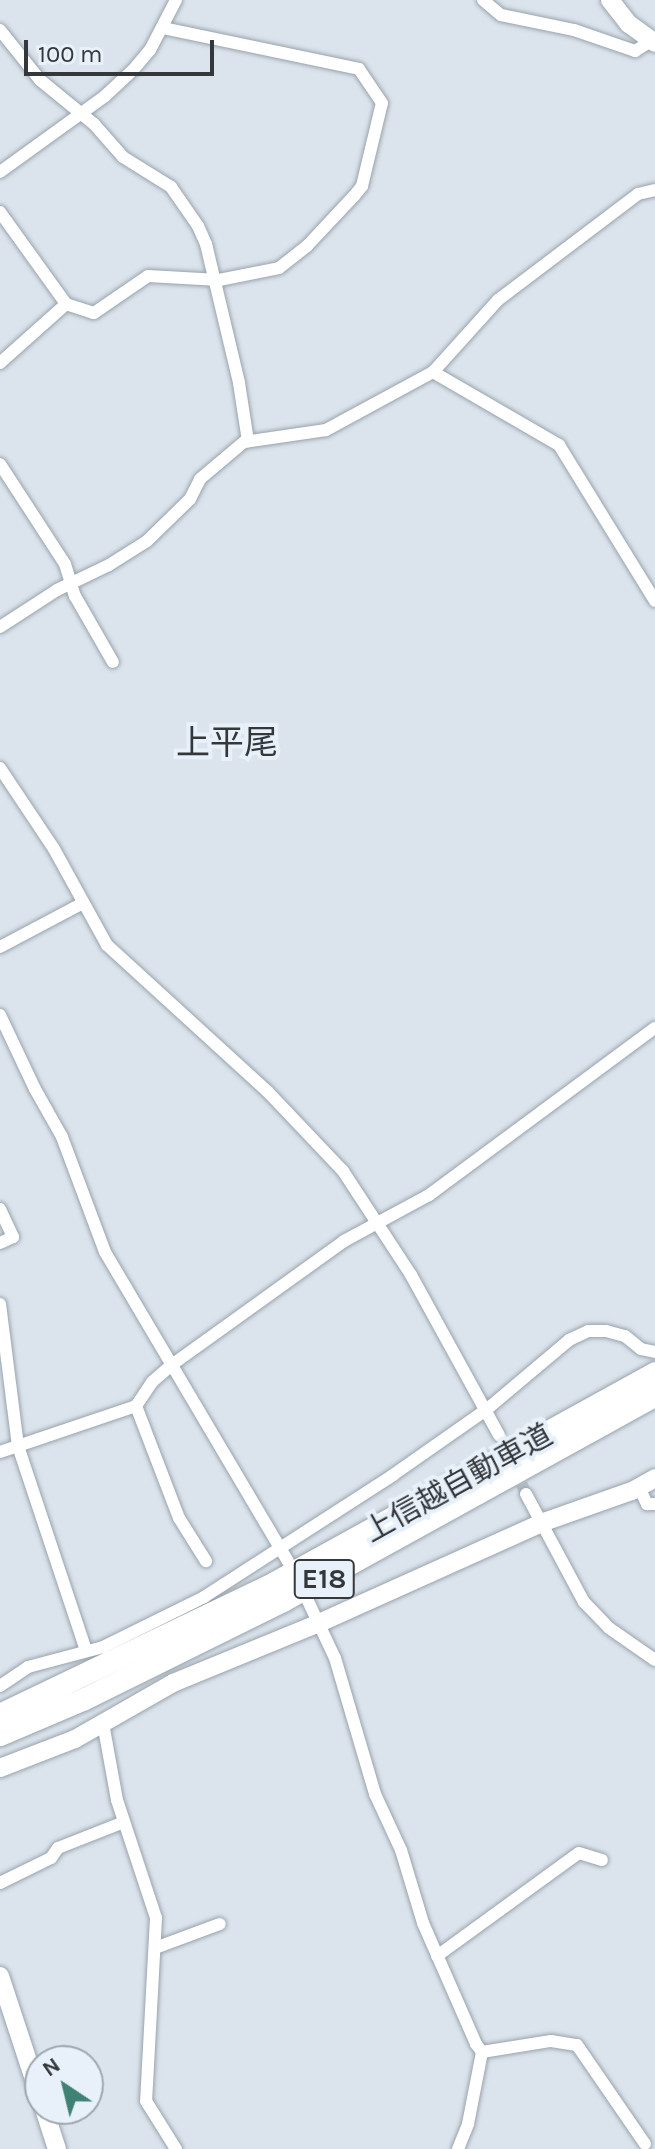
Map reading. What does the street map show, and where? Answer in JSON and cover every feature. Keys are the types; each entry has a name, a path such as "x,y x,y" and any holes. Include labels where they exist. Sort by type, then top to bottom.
{"highway":[{"name":"上信越自動車道","path":"0,1735 85,1699 283,1601 641,1396 655,1373"},
{"name":"上信越自動車道","path":"0,1715 161,1641 641,1396"}],"street":[{"path":"0,172 81,113 133,70 162,28 176,0"},
{"path":"483,0 501,15 574,30 635,51 653,42 629,24 610,0"},
{"path":"0,212 66,304 98,312 148,276 212,280 264,274 279,268 325,229 362,186 382,103 359,69 162,28"},
{"path":"0,30 40,80 81,113 123,157 171,187 206,244 212,280 239,383 248,441"},
{"path":"0,627 147,541 190,499 200,479 248,441 326,430 433,372 498,300 650,190 655,180"},
{"path":"0,363 66,304"},
{"path":"433,372 559,445 655,601"},
{"path":"0,464 65,564 71,583 113,662"},
{"path":"0,768 54,849 107,945 306,1130 343,1171 411,1275 499,1435"},
{"path":"0,947 83,903"},
{"path":"0,1015 62,1137 105,1252 288,1562"},
{"path":"0,1452 136,1406 152,1382 173,1364 376,1221 429,1195 655,1028"},
{"path":"0,1209 13,1237 0,1243"},
{"path":"0,1304 18,1446 86,1650"},
{"path":"0,1686 28,1667 103,1647 204,1597 359,1499 486,1410 542,1360 588,1331 606,1331 625,1336 641,1349 655,1352"},
{"path":"136,1406 179,1518 206,1561"},
{"path":"0,1768 62,1745 165,1687 319,1623 541,1523 647,1482 647,1504 655,1504"},
{"path":"526,1494 584,1602 609,1628 655,1660"},
{"path":"308,1601 335,1658 375,1794 401,1850 437,1956 482,2052 468,2124 458,2149"},
{"path":"103,1723 124,1822 153,1905 155,1948 146,2101 151,2115 176,2149"},
{"path":"0,1883 51,1858 58,1848 124,1822"},
{"path":"437,1956 579,1853 602,1860"},
{"path":"155,1948 220,1924"},
{"path":"0,1976 24,2049"},
{"path":"482,2052 551,2041 577,2045 645,2144"},
{"path":"49,2125 57,2149"}],"tunnel":[{"path":"499,1435 526,1494"}],"district":[{"name":"上平尾","path":"227,744"}]}
